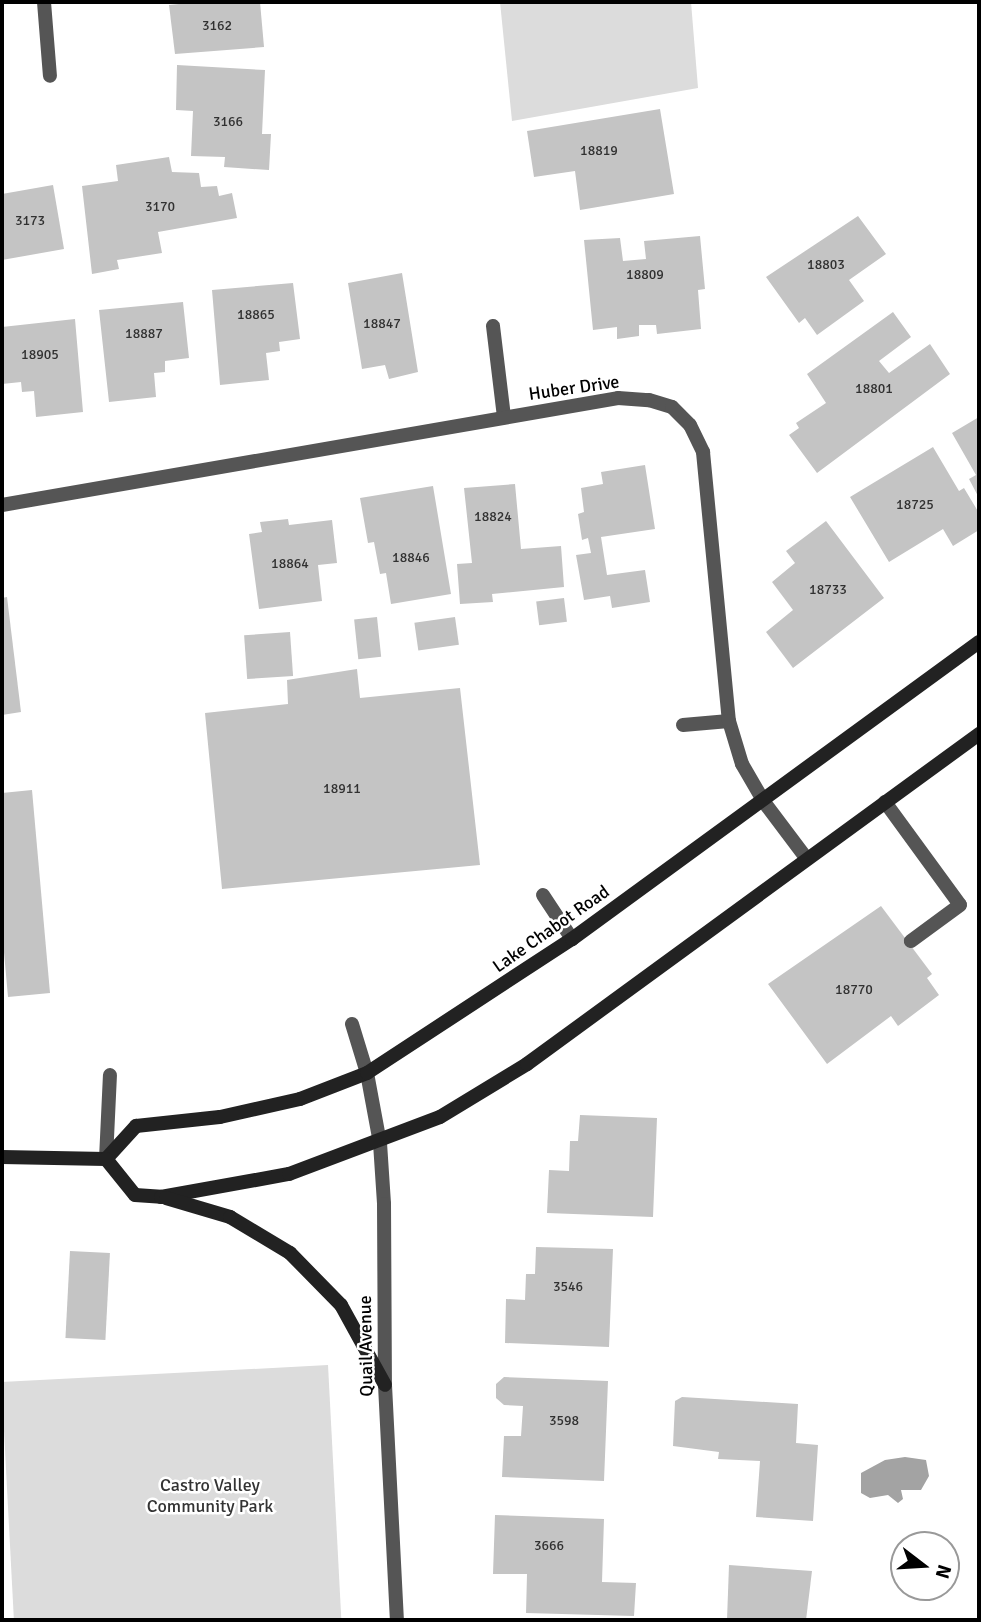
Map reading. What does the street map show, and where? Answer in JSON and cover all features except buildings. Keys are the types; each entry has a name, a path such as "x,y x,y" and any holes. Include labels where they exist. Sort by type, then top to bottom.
{"main road":[{"name":"Lake Chabot Road","path":"106,1159 136,1126 220,1117 286,1102 367,1073 572,939 764,802 979,642"},
{"path":"161,1197 289,1174 380,1143 440,1117 527,1064 979,734"},
{"path":"2,1157 106,1159 135,1195 161,1197 230,1217 290,1253 341,1305 385,1385"}],"street":[{"path":"44,2 50,76"},
{"path":"492,326 504,417"},
{"name":"Huber Drive","path":"2,505 504,417 638,399 672,407 690,425 703,453 729,721 742,764 764,802 807,859"},
{"path":"683,725 729,721"},
{"path":"885,802 960,905 911,941"},
{"path":"543,895 572,939"},
{"name":"Quail Avenue","path":"352,1024 367,1073 380,1143 385,1385 397,1620"},
{"path":"106,1159 110,1075"}],"green space":[{"path":"500,2 691,2 698,88 512,121"},
{"name":"Castro Valley Community Park","path":"328,1365 341,1620 14,1620 2,1382"}],"shaded area":[{"path":"905,1457 926,1460 929,1476 921,1490 901,1490 903,1499 898,1503 888,1495 870,1498 861,1493 861,1473 885,1460"}]}
